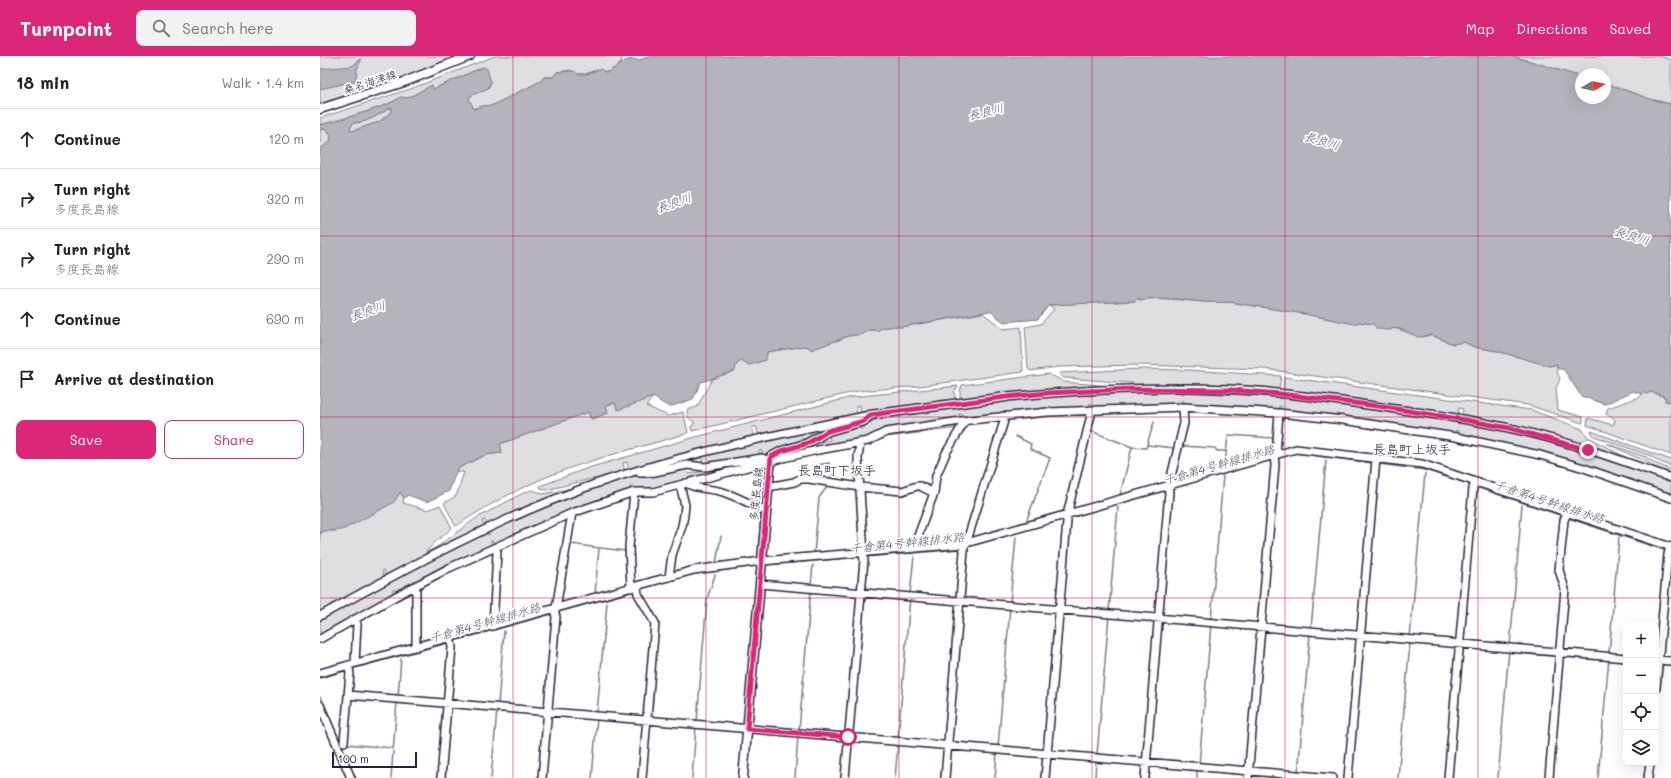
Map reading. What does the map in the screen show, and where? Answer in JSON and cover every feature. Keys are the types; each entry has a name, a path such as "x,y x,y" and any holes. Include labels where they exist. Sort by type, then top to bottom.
{"main road":[{"name":"桑名海津線","path":"320,109 404,82 470,56"},
{"name":"多度長島線","path":"743,778 771,457 778,453 808,443 828,431 864,421 870,415 1006,397"}],"street":[{"path":"1006,397 1055,392 1154,389 1231,390 1281,394 1385,407 1509,428 1588,450 1671,478"},
{"path":"1145,778 1169,487 1184,423 1183,407"},
{"path":"320,639 415,586 495,548 572,513 634,492 653,492 770,461 818,450 860,443 868,441 886,432 1004,416 1091,410 1183,407 1279,413 1343,420 1449,436 1540,454 1671,498"},
{"path":"1045,778 1060,609 1066,517 1091,410"},
{"path":"1249,775 1279,413"},
{"path":"320,616 427,557 487,529 598,484 634,472 743,442 870,415"},
{"path":"945,778 964,546 1004,421 1004,416"},
{"path":"913,549 934,493 936,476 946,453 965,421"},
{"path":"845,778 864,556 858,458 860,443"},
{"path":"320,673 351,667 416,647 451,640 493,626 636,589 669,577 710,567 762,561 864,556 913,549 964,546 1299,449 1376,462 1422,464 1474,485 1669,549 1657,658"},
{"path":"634,472 650,473 687,465 705,468 762,458 770,461"},
{"path":"1348,778 1376,462"},
{"path":"768,487 794,482 800,479 809,479 860,487 902,491 916,486 934,493"},
{"path":"683,484 720,491 766,511"},
{"path":"669,577 672,555 682,526 684,515 685,505 683,484"},
{"path":"1448,778 1474,485"},
{"path":"634,492 629,547 636,589 655,623 642,778"},
{"path":"542,778 555,611 572,513"},
{"path":"1548,778 1565,589 1559,570 1566,515"},
{"path":"493,626 497,552 495,548"},
{"path":"760,584 1623,658"},
{"path":"415,586 416,647"},
{"path":"344,742 351,667 357,624 356,619"},
{"path":"441,778 448,703 451,640"},
{"path":"1659,660 1671,661"},
{"path":"348,695 1147,763 1249,775 1333,778"},
{"path":"320,705 351,778"},
{"path":"1648,778 1650,766"}],"shaded area":[{"path":"320,56 459,56 398,80 320,105"},
{"path":"495,56 619,56 622,59 621,64 608,72 597,69 586,74 577,74 571,70 557,72 553,77 544,77 541,81 491,106 483,106 473,109 469,99 470,96 488,88 491,82 483,67 433,89 432,85 408,98 400,97 395,101 375,109 320,125 320,118 413,88"},
{"path":"1511,56 1659,56 1671,60 1671,104 1650,99 1611,85 1611,68 1575,68 1575,75"},
{"path":"392,108 392,111 379,122 352,131 350,129 353,123 368,120"},
{"path":"323,129 331,134 331,140 320,150 320,130"},
{"path":"1137,297 1139,300 1173,299 1218,303 1229,302 1305,314 1355,324 1358,322 1373,324 1390,330 1394,328 1422,337 1431,335 1453,344 1464,342 1474,347 1497,351 1550,366 1557,364 1557,372 1560,379 1556,388 1558,410 1583,417 1583,422 1582,423 1528,405 1264,369 1140,365 1058,367 1030,371 1028,369 1025,327 1041,324 1054,309 1049,305 1135,301"},
{"path":"983,313 1003,329 1021,327 1023,372 920,386 858,391 692,431 691,426 694,425 694,422 688,417 687,410 697,407 712,379 734,371 735,365 741,361 749,365 766,360 767,352 805,346 809,347 840,340 848,336 863,334 869,330 878,330 894,326 901,327"},
{"path":"1140,369 1189,370 1281,376 1279,391 1138,386 1132,383 1064,378 1060,375 1060,373"},
{"path":"1049,374 1064,382 1122,387 960,400 962,385"},
{"path":"1284,377 1531,410 1582,429 1588,437 1640,465 1462,417 1463,409 1459,408 1458,416 1283,391"},
{"path":"958,386 954,392 956,400 861,414 860,405 856,406 857,414 758,434 756,426 752,428 754,435 629,470 627,462 623,463 625,472 601,479 591,479 546,490 541,489 540,486 588,468 692,438 852,397"},
{"path":"1181,392 1181,394 1184,394 1184,392 1279,397 1279,399 1282,397 1457,421 1459,424 1460,422 1470,423 1542,439 1671,481 1671,496 1584,466 1457,436 1458,431 1456,430 1455,435 1280,411 1281,406 1279,406 1278,411 1184,405 1184,401 1181,401 1181,405 1092,408 1090,403 1090,408 962,420 962,414 959,414 959,420 884,431 861,441 860,436 858,437 859,442 776,457 814,443 830,440 829,434 860,427 860,429 864,428 864,426 883,416 957,406 957,408 961,408 960,405 1007,399 1088,394 1091,396 1091,394"},
{"path":"1644,392 1646,394 1651,393 1662,396 1666,399 1665,401 1671,402 1671,455 1587,425 1588,418 1613,425 1615,420 1606,414 1608,408 1640,397"},
{"path":"653,397 646,406 668,416 683,412 688,432 597,459 551,475 503,498 456,526 455,525 444,503 456,496 464,472 457,472 457,469 485,455 502,453 500,444 588,412 592,419 608,413 606,405 615,403 618,410"},
{"path":"859,420 812,431 812,438 763,455 761,450 759,451 760,455 703,465 702,458 651,470 756,441 757,444 760,443 759,440"},
{"path":"958,424 959,428 886,437 870,444 863,445 885,435"},
{"path":"1591,431 1671,460 1671,466 1660,462 1651,456 1594,436"},
{"path":"1606,443 1646,457 1671,470 1671,476 1654,470 1650,464"},
{"path":"750,463 652,491 635,490 633,485 630,486 632,491 495,545 493,541 491,541 493,546 396,593 394,589 392,591 394,595 320,637 320,620 385,583 387,582 389,584 389,581 427,561 487,533 488,535 490,534 489,531 569,497 627,477 627,479 630,478 630,476 647,477 686,468 688,474"},
{"path":"582,486 487,526 485,520 482,521 484,527 386,575 384,570 382,571 384,576 320,613 320,534 324,531 336,531 396,499 400,492 404,498 403,503 428,510 440,505 452,528 425,553 437,547 475,519 525,492 533,490 543,494"},
{"path":"412,589 414,591 359,622 359,619"}],"water":[{"name":"長良川","path":"652,56 1511,56 1575,75 1575,104 1611,104 1611,85 1650,99 1670,104 1671,402 1665,401 1666,398 1661,395 1650,392 1647,394 1644,392 1642,394 1633,391 1605,404 1581,396 1564,370 1557,368 1557,364 1550,366 1497,351 1474,347 1464,342 1453,344 1431,335 1418,337 1405,330 1394,328 1388,330 1377,329 1373,324 1358,322 1355,324 1305,314 1229,302 1218,303 1162,298 1139,300 1138,297 1135,301 1049,305 1038,319 1004,322 990,311 901,327 894,326 878,330 869,330 863,334 848,336 811,350 809,347 805,346 767,352 766,360 749,365 741,361 736,365 735,371 701,382 693,399 669,407 653,397 618,410 615,403 606,405 608,413 591,419 588,412 500,444 502,453 485,455 457,469 449,491 427,502 408,495 404,498 400,492 394,502 342,530 324,531 320,534 320,150 331,140 331,134 326,129 320,130 320,125 387,105 400,97 408,98 432,85 433,89 483,67 487,69 491,82 488,88 470,96 469,99 474,109 483,106 491,106 541,81 544,77 553,77 557,72 574,71 577,74 586,74 600,69 608,72 625,61 631,59 638,60","holes":["390,108 392,108 392,111 379,122 352,131 350,129 353,123 368,120"]},
{"path":"362,58 357,69 356,81 320,89 320,69 352,66"}],"waterway":[{"path":"1120,495 1132,447 1146,448 1154,422"},
{"path":"1091,431 1132,447"},
{"path":"1225,464 1228,435 1274,438"},
{"path":"1015,436 1031,444 1030,449 1050,458 1027,519 1028,522"},
{"path":"1147,445 1175,448"},
{"path":"1182,446 1215,448 1217,451 1226,451"},
{"name":"千倉第4号幹線排水路","path":"1295,453 1373,463"},
{"path":"1311,629 1326,460"},
{"path":"812,466 829,463 832,479"},
{"name":"千倉第4号幹線排水路","path":"1379,464 1425,470 1472,485"},
{"path":"1410,638 1425,473"},
{"path":"1211,620 1223,476"},
{"path":"814,554 819,498 828,485"},
{"name":"千倉第4号幹線排水路","path":"1476,487 1563,516"},
{"name":"千倉第4号幹線排水路","path":"1069,518 1167,490"},
{"path":"739,503 761,513 758,556"},
{"path":"1510,646 1522,505"},
{"path":"1109,611 1118,507"},
{"name":"千倉第4号幹線排水路","path":"1568,518 1667,551"},
{"name":"千倉第4号幹線排水路","path":"967,547 1065,519"},
{"path":"716,563 721,536"},
{"path":"1010,602 1016,537"},
{"path":"1609,654 1619,537"},
{"path":"571,544 599,548 595,594"},
{"path":"600,548 626,551"},
{"name":"千倉第4号幹線排水路","path":"865,557 961,549"},
{"path":"910,594 914,556"},
{"name":"千倉第4号幹線排水路","path":"765,565 861,557"},
{"path":"811,585 813,565"},
{"name":"千倉第4号幹線排水路","path":"711,572 755,566"},
{"path":"697,721 707,599 715,575"},
{"name":"千倉第4号幹線排水路","path":"640,589 654,585"},
{"path":"799,730 811,590"},
{"name":"千倉第4号幹線排水路","path":"558,612 635,591"},
{"path":"898,738 910,598"},
{"path":"597,713 607,603"},
{"path":"998,747 1010,607"},
{"name":"千倉第4号幹線排水路","path":"454,641 552,614"},
{"path":"1097,755 1109,615"},
{"path":"1199,765 1211,625"},
{"path":"498,704 504,631"},
{"path":"1298,773 1310,634"},
{"path":"1398,778 1410,642"},
{"name":"千倉第4号幹線排水路","path":"351,669 448,643"},
{"path":"1498,778 1509,650"},
{"path":"1598,778 1609,658"},
{"path":"398,696 401,659"},
{"name":"千倉第4号幹線排水路","path":"320,678 348,670"},
{"path":"320,697 323,703"},
{"path":"391,778 397,702"},
{"path":"491,778 497,710"},
{"path":"592,778 597,718"},
{"path":"692,778 696,727"},
{"path":"795,778 798,736"},
{"path":"345,744 393,748"},
{"path":"895,778 898,744"},
{"path":"995,778 997,753"},
{"path":"1095,778 1096,761"},
{"path":"1197,778 1197,770 1246,775"},
{"path":"1251,775 1287,778"}],"district":[{"name":"長島町上坂手","path":"1412,449"},
{"name":"長島町下坂手","path":"837,470"}],"route":[{"path":"848,737 747,729 771,457 782,451 808,443 828,431 864,421 870,415 1006,397 1090,390 1185,388 1281,394 1378,406 1509,428 1543,436 1588,450"}]}
